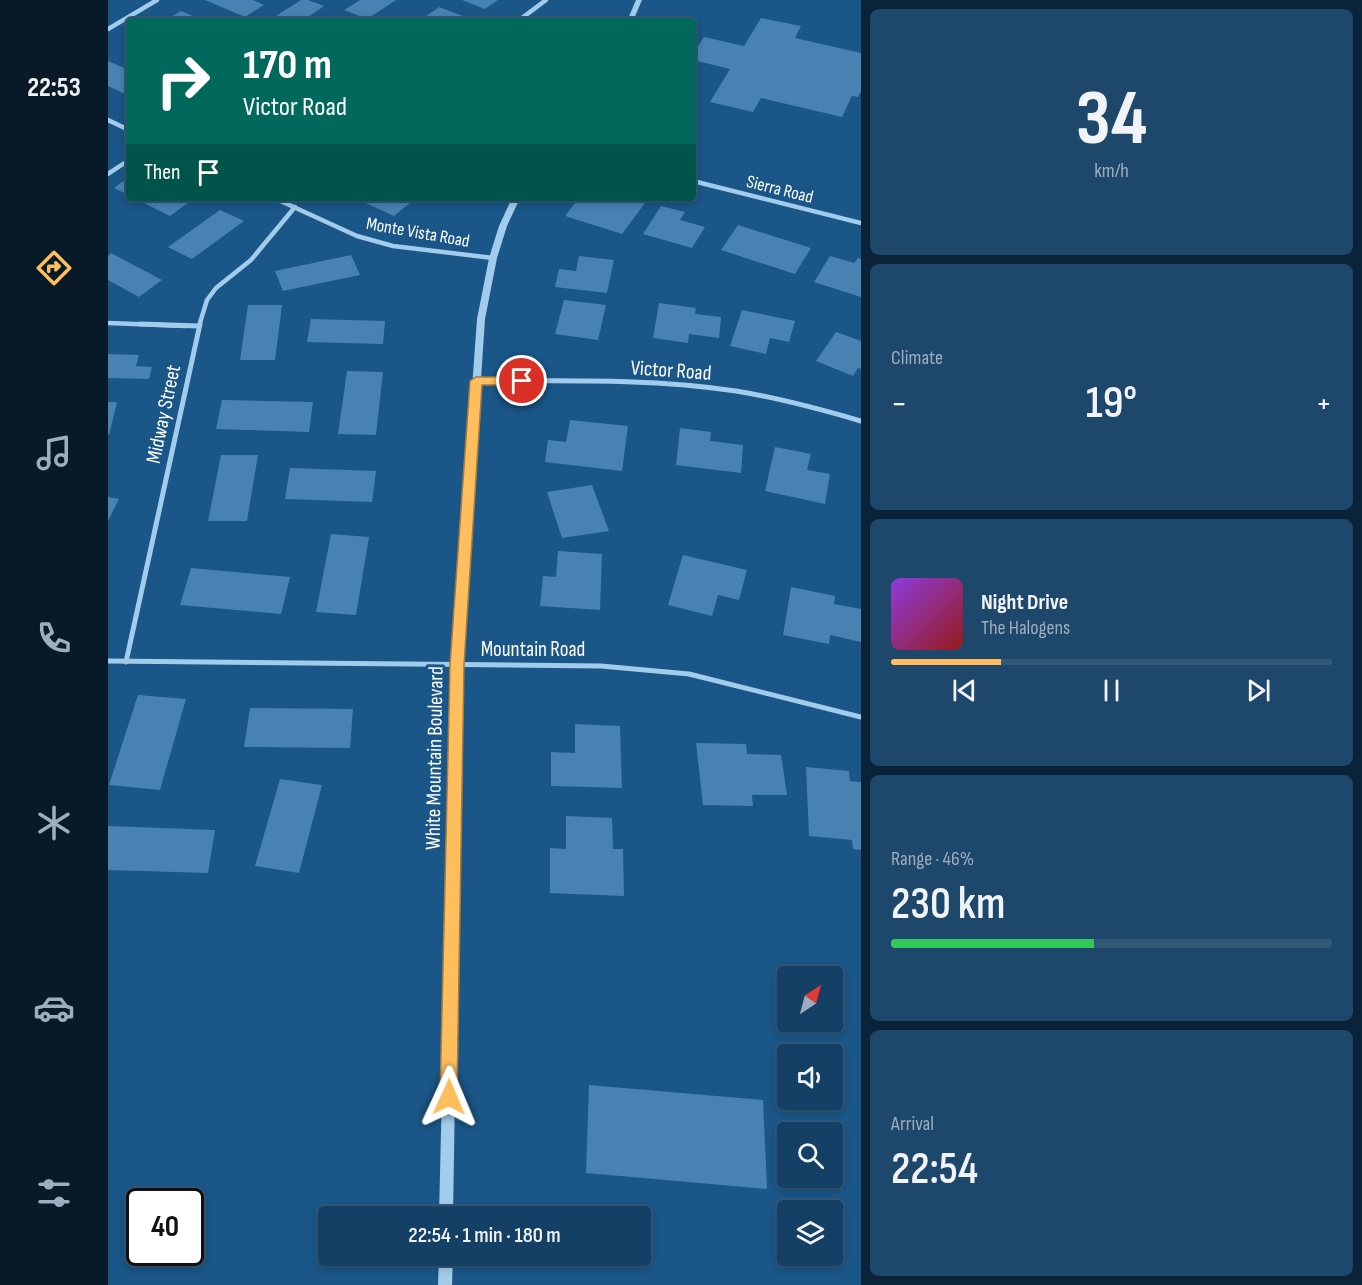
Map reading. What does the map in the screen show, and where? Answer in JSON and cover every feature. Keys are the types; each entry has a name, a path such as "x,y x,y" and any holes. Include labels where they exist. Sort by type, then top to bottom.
{"street":[{"path":"127,18 157,0"},
{"path":"522,18 546,0"},
{"path":"631,18 639,0"},
{"path":"108,29 126,18"},
{"path":"108,120 126,129"},
{"path":"108,174 126,162"},
{"name":"Sierra Road","path":"696,182 861,223"},
{"name":"Monte Vista Road","path":"283,201 357,236 393,246 493,258"},
{"name":"White Mountain Boulevard","path":"446,1206 457,665 476,381 481,319 493,258 503,226 515,201"},
{"name":"Midway Street","path":"126,662 199,326 207,300 216,288 251,260 295,207"},
{"path":"108,323 199,326"},
{"name":"Victor Road","path":"476,381 661,384 715,389 816,408 861,421"},
{"name":"Mountain Road","path":"108,661 601,666 689,674 861,717"},
{"path":"445,1285 446,1266"}],"building":[{"path":"205,0 253,0 264,5 245,17"},
{"path":"301,0 324,6 306,18 273,18"},
{"path":"360,0 396,0 369,18 344,10"},
{"path":"462,0 498,0 485,9"},
{"path":"439,7 468,18 423,18"},
{"path":"181,11 198,18 169,18"},
{"path":"761,18 801,26 795,38 861,53 861,91 858,97 852,96 842,117 761,98 753,112 710,102 730,69 696,61 696,49 704,37 744,46"},
{"path":"108,61 126,69 126,91 123,93 108,86"},
{"path":"126,179 126,194 114,188"},
{"path":"140,201 191,201 170,216"},
{"path":"362,201 412,201 394,216"},
{"path":"577,201 639,201 645,203 622,234 565,216"},
{"path":"661,206 685,212 680,220 705,227 692,248 643,234"},
{"path":"220,210 244,221 192,259 168,247"},
{"path":"738,225 811,248 795,274 721,250"},
{"path":"111,253 162,280 139,297 108,280 108,256"},
{"path":"351,255 360,275 283,291 275,271"},
{"path":"579,256 614,260 607,293 555,287 559,269 576,271"},
{"path":"830,256 854,263 858,258 861,259 861,297 814,282"},
{"path":"564,300 606,305 598,340 555,334"},
{"path":"659,303 696,308 695,314 721,317 719,338 689,334 688,343 653,338"},
{"path":"248,305 282,305 275,360 240,360"},
{"path":"742,310 795,321 789,342 770,338 766,354 730,346"},
{"path":"311,319 385,321 383,344 307,342"},
{"path":"836,332 861,341 861,369 858,368 853,376 816,361"},
{"path":"108,354 139,355 136,366 152,367 149,379 108,378"},
{"path":"347,371 383,372 376,435 338,434"},
{"path":"222,400 313,402 309,432 216,429"},
{"path":"108,402 117,402 109,435 108,435"},
{"path":"570,420 628,426 622,471 545,462 548,440 566,442"},
{"path":"680,428 711,432 710,441 743,445 741,473 676,465"},
{"path":"775,447 811,454 807,470 830,474 825,504 765,491"},
{"path":"221,455 258,455 247,521 208,521"},
{"path":"290,468 376,471 372,502 285,499"},
{"path":"592,485 609,531 562,538 547,492"},
{"path":"108,497 119,499 108,521"},
{"path":"331,534 369,537 356,615 316,612"},
{"path":"558,551 602,554 600,610 540,606 543,576 556,577"},
{"path":"683,555 747,570 739,600 718,595 712,616 668,605"},
{"path":"191,568 290,577 281,614 180,605"},
{"path":"791,587 835,596 834,604 861,609 861,642 830,635 829,644 783,635"},
{"path":"138,695 186,699 160,790 109,785"},
{"path":"250,708 353,709 350,748 244,747"},
{"path":"575,724 620,726 622,788 551,786 551,752 575,753"},
{"path":"696,743 746,744 747,754 781,755 787,795 752,795 753,806 703,805"},
{"path":"806,767 849,771 850,781 861,782 861,850 853,849 852,840 809,836"},
{"path":"280,779 322,785 299,873 255,866"},
{"path":"566,816 612,818 613,849 623,849 624,896 550,893 550,848 566,849"},
{"path":"108,826 215,830 208,873 108,870"},
{"path":"589,1085 763,1100 767,1189 586,1173"}],"route":[{"path":"449,1097 457,665 476,381 522,381"}]}
